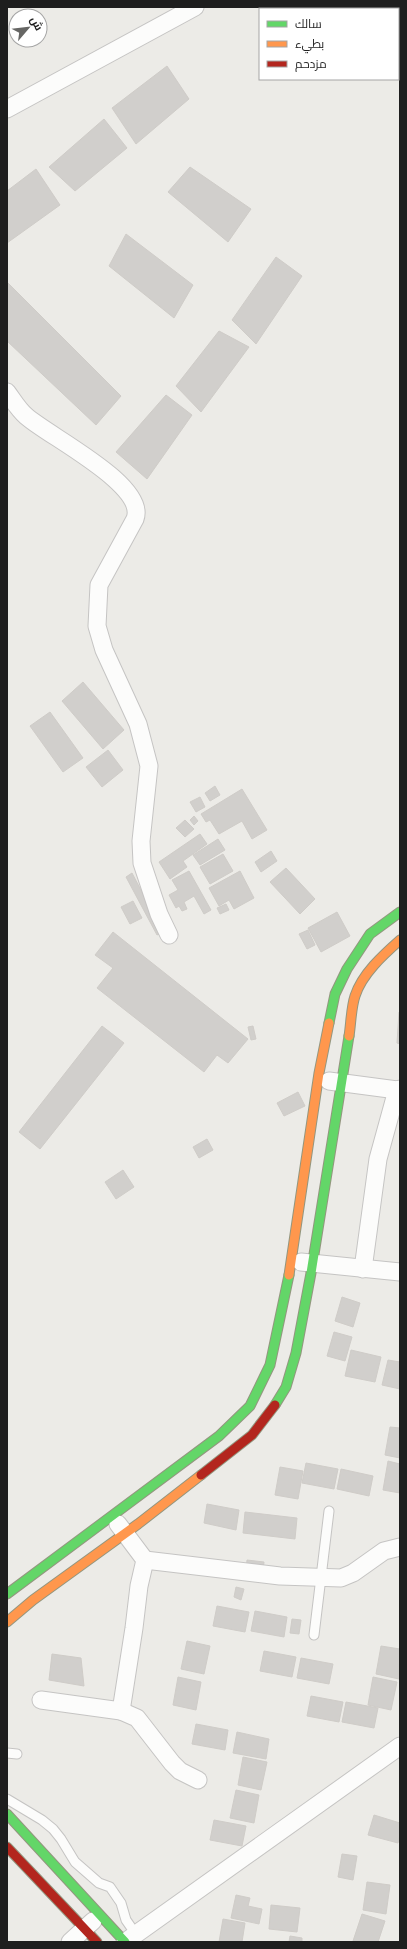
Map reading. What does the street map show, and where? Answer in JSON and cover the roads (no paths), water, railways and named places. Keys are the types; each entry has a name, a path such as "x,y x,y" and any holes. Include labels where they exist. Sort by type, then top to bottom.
{"street":[{"path":"7,110 194,7"},
{"path":"7,392 26,416 110,474 136,505 137,513 135,519 99,585 97,626 104,650 138,724 149,766 141,841 142,863 159,914 169,935"},
{"path":"7,1594 219,1436 250,1406 270,1365 285,1298 318,1080 335,994 346,969 370,934 400,912"},
{"path":"7,1622 33,1600 125,1534 252,1435 272,1411 286,1387 296,1353 312,1264 355,996 366,975 379,959 400,940"},
{"path":"318,1080 399,1090 378,1159 363,1269"},
{"path":"291,1260 312,1264 400,1272"},
{"path":"112,1516 145,1560 280,1576 341,1578 353,1573 384,1552 400,1547"},
{"path":"121,1711 139,1586 145,1560"},
{"path":"41,1700 121,1711 137,1718 172,1763 180,1770 198,1780"},
{"path":"7,1814 99,1916 128,1939 400,1746"},
{"path":"7,1847 97,1942"},
{"path":"70,1942 99,1916"}],"lane":[{"path":"314,1635 329,1512"},
{"path":"7,1753 17,1754"},
{"path":"7,1799 42,1820 53,1829 75,1862 99,1883 110,1888 121,1903 126,1920 128,1939"}]}
